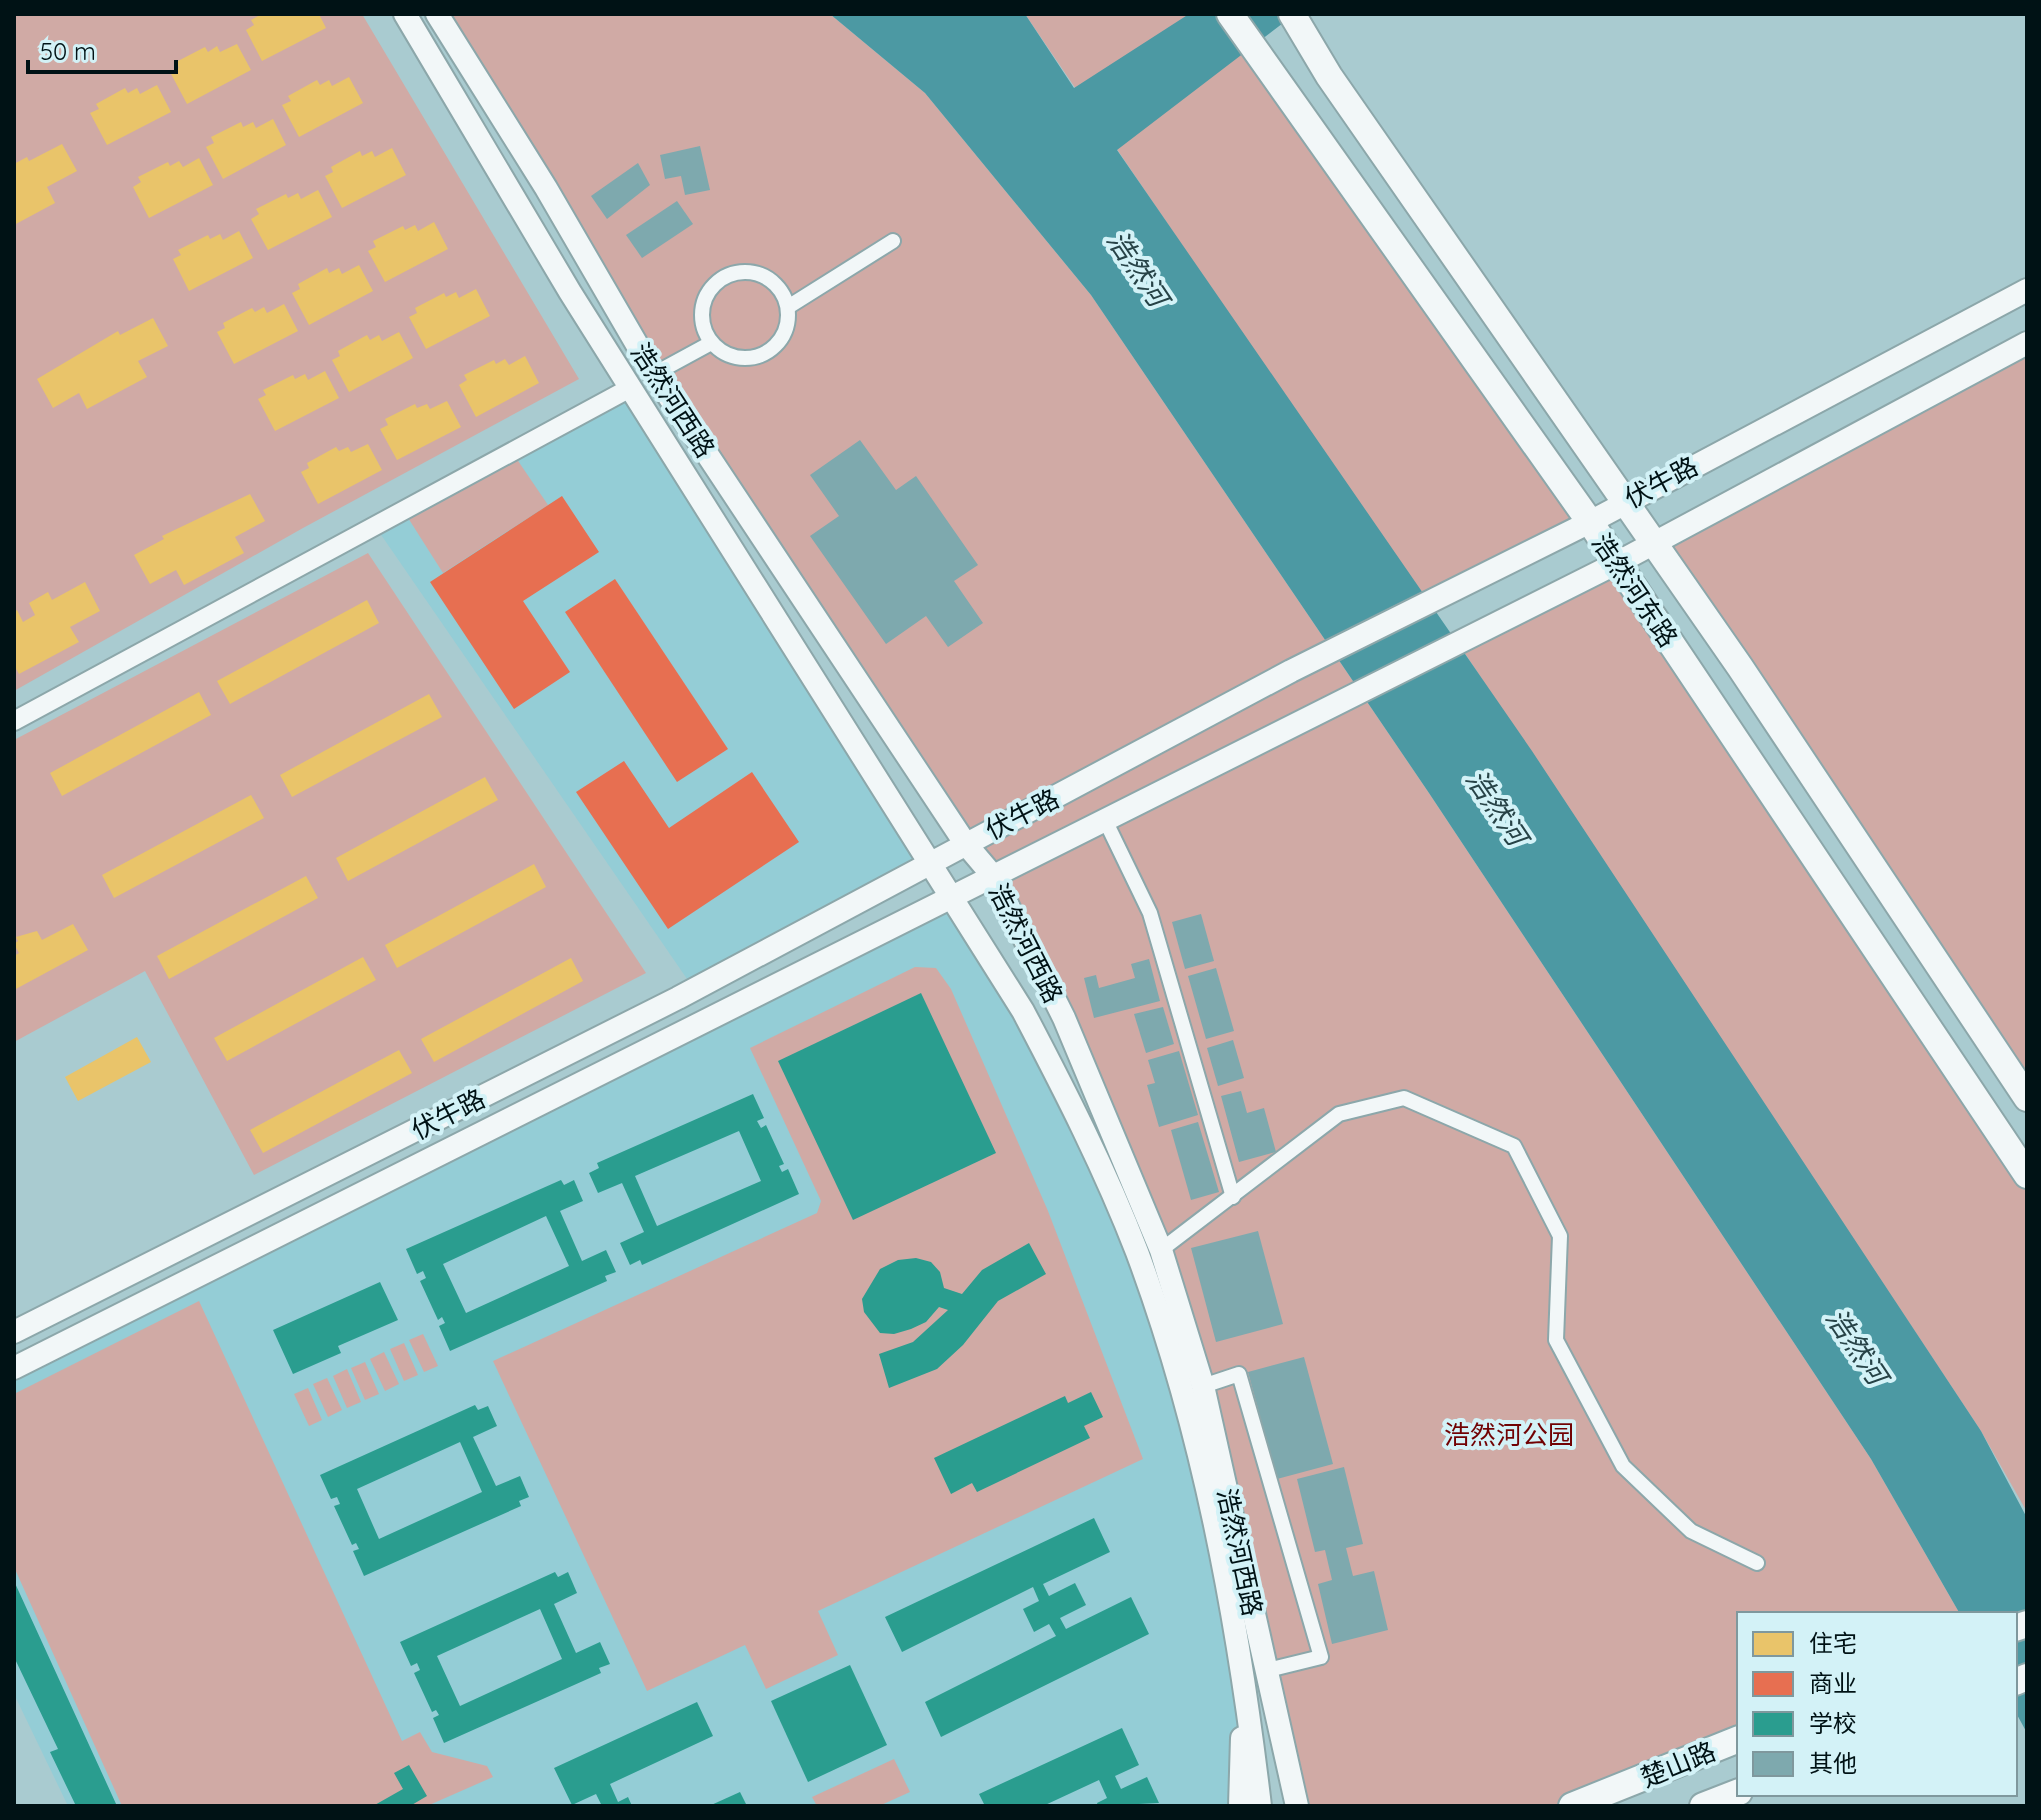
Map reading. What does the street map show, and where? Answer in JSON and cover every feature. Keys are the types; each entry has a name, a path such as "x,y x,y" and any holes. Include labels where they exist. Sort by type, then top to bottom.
{"main road":[{"name":"浩然河东路","path":"1230,14 1590,522 2027,1175"},
{"name":"浩然河东路","path":"1292,14 1329,76 1653,543 2027,1098"},
{"name":"楚山路","path":"1572,1806 1737,1740"},
{"name":"楚山路","path":"1703,1806 1737,1793"}],"street":[{"name":"浩然河西路","path":"405,14 630,388 1023,1011 1071,1103 1136,1251 1182,1389 1216,1532 1249,1714 1260,1806"},
{"name":"浩然河西路","path":"437,14 546,188 654,374 965,843 993,876 1064,1018 1161,1250 1203,1386 1297,1806"},
{"path":"788,307 893,241"},
{"path":"747,271 774,282 788,307 784,335 763,355 735,358 711,343 703,330 703,302 709,289 733,273 747,271"},
{"name":"伏牛路","path":"14,1332 678,998 928,862 1310,662 1590,522 1624,501 2027,290"},
{"path":"654,374 711,343"},
{"path":"14,1368 1476,635 1617,563 2027,343"},
{"path":"14,721 630,388"},
{"path":"1105,820 1150,913 1233,1197"},
{"path":"1161,1250 1339,1114 1404,1098 1514,1146 1560,1236 1556,1340 1623,1466 1691,1531 1757,1563"},
{"path":"1203,1386 1239,1374 1321,1657 1268,1670"},
{"path":"1240,1806 1239,1747 1249,1714"},
{"path":"1291,1775 1311,1806"}],"shaded area":[{"path":"630,388 928,862 694,989 375,526"},
{"path":"951,897 1069,1099 1182,1389 1260,1806 68,1806 14,1694 14,1368"}],"green space":[{"path":"14,14 362,14 579,379 303,528 14,691"},
{"name":"浩然河公园","path":"437,14 830,14 925,93 1091,295 1429,793 1871,1459 1959,1612 1737,1612 1737,1740 1572,1806 1297,1806 1161,1250 1095,1090 965,843"},
{"path":"1025,14 1230,14 1590,522 1426,604"},
{"path":"2027,343 2027,1098 1653,543"},
{"path":"512,452 548,505 443,573 403,510"},
{"path":"368,553 646,973 254,1175 145,971 14,1042 14,740"},
{"path":"1617,563 2027,1175 2027,1512 1981,1431 1458,643"},
{"path":"915,967 936,968 951,989 1048,1211 1143,1459 818,1611 838,1655 766,1689 745,1645 647,1691 493,1361 817,1213 821,1201 750,1048"},
{"path":"199,1301 402,1741 420,1732 432,1752 487,1766 493,1777 427,1806 122,1806 14,1567 14,1394"},
{"path":"423,1334 438,1366 424,1372 409,1340"},
{"path":"404,1343 418,1375 404,1381 390,1349"},
{"path":"384,1352 399,1384 385,1391 370,1359"},
{"path":"365,1362 379,1394 365,1400 351,1368"},
{"path":"347,1369 361,1402 347,1408 333,1376"},
{"path":"327,1378 342,1410 328,1417 313,1384"},
{"path":"308,1388 322,1420 309,1426 294,1394"},
{"path":"894,1759 910,1792 879,1806 817,1806 812,1797"}],"water":[{"name":"浩然河","path":"830,14 1025,14 1074,88 1189,14 1295,14 1117,150 1532,751 1981,1431 2027,1518 2027,1733 2017,1715 2017,1612 1959,1612 1871,1459 1429,793 1091,295 925,93"}],"building: 住宅":[{"path":"262,14 319,14 326,28 262,61 246,30 254,25 251,20"},
{"path":"237,44 251,70 187,104 170,72 179,68 176,62 205,47 208,52 217,46 220,52"},
{"path":"349,77 363,103 299,137 282,105 291,101 288,96 317,80 320,85 329,80 332,86"},
{"path":"157,85 171,112 107,145 90,113 99,109 96,104 125,88 128,93 137,88 140,94"},
{"path":"273,119 286,145 223,179 206,147 214,143 211,137 241,122 243,127 253,122 256,128"},
{"path":"62,144 77,171 47,187 55,203 14,225 14,164 27,157 29,161"},
{"path":"392,148 406,175 342,208 325,176 333,172 331,167 360,151 362,156 372,151 375,157"},
{"path":"199,158 213,185 149,218 133,187 141,182 138,177 168,162 170,166 179,161 183,167"},
{"path":"318,190 332,217 268,250 251,219 259,214 256,209 286,194 288,198 298,193 301,199"},
{"path":"434,222 448,249 385,282 368,251 376,247 373,241 403,226 405,230 415,225 418,231"},
{"path":"239,231 253,258 189,291 173,259 181,255 178,250 208,235 210,239 220,234 223,240"},
{"path":"359,265 373,291 309,325 292,293 300,289 298,284 327,268 329,273 339,268 342,274"},
{"path":"476,289 490,316 426,349 409,317 417,313 415,308 444,293 446,297 456,292 459,298"},
{"path":"284,304 298,331 234,364 217,332 225,328 223,323 252,308 255,312 264,307 267,313"},
{"path":"153,318 168,346 138,361 147,377 87,409 79,393 53,408 37,379 118,331 120,335"},
{"path":"399,332 413,358 349,392 332,360 340,356 338,351 367,335 370,340 379,335 382,341"},
{"path":"525,356 539,383 476,417 459,385 467,380 464,375 494,360 496,364 505,359 509,365"},
{"path":"325,371 339,398 275,431 258,399 266,395 263,390 293,375 295,379 305,374 308,380"},
{"path":"447,401 461,427 397,460 380,429 388,425 385,419 415,404 417,408 427,404 430,409"},
{"path":"368,444 382,470 318,504 301,472 309,468 307,463 336,447 339,451 348,447 351,452"},
{"path":"250,494 265,521 235,537 244,553 184,585 176,570 150,584 134,555 164,539 162,536"},
{"path":"85,582 100,611 70,627 79,642 19,674 14,665 14,612 17,610 23,622 35,615 29,603 48,592 52,600"},
{"path":"367,600 379,623 230,704 217,681"},
{"path":"199,692 211,715 62,796 50,773"},
{"path":"429,694 442,717 292,797 280,775"},
{"path":"485,777 498,800 348,881 336,858"},
{"path":"251,795 264,818 114,898 102,875"},
{"path":"534,864 546,887 397,968 385,945"},
{"path":"306,876 318,898 169,979 157,956"},
{"path":"73,924 88,950 14,990 14,956 19,953 14,944 18,941 16,937 37,931 42,940"},
{"path":"363,957 376,980 227,1061 214,1038"},
{"path":"571,958 583,981 434,1062 421,1039"},
{"path":"137,1037 151,1062 78,1101 65,1077"},
{"path":"399,1050 412,1073 263,1153 250,1130"}],"building: 商业":[{"path":"562,496 599,552 523,601 570,672 514,709 430,582"},
{"path":"615,579 728,749 677,782 565,612"},
{"path":"624,761 669,828 752,772 799,842 668,929 576,792"}],"building: 学校":[{"path":"921,993 996,1153 853,1220 778,1061"},
{"path":"753,1094 764,1118 757,1121 761,1128 766,1125 784,1164 779,1166 782,1172 788,1169 799,1194 642,1265 640,1260 630,1265 620,1243 644,1232 622,1183 598,1193 589,1173 599,1168 597,1163","holes":["739,1131 761,1181 657,1226 635,1176"]},
{"path":"561,1180 564,1185 574,1180 583,1201 560,1211 582,1261 606,1250 616,1272 605,1276 607,1281 450,1351 439,1326 445,1323 442,1317 438,1320 420,1281 426,1278 423,1271 417,1274 406,1249","holes":["546,1216 569,1266 466,1313 443,1264"]},
{"path":"1029,1243 1046,1274 998,1301 963,1345 937,1369 889,1388 879,1354 913,1342 948,1310 939,1307 926,1322 911,1329 894,1334 880,1333 864,1312 862,1299 880,1269 898,1260 916,1258 931,1262 940,1272 944,1288 962,1294 982,1270"},
{"path":"380,1282 398,1320 338,1346 341,1353 293,1374 273,1330"},
{"path":"1091,1392 1103,1417 1084,1426 1090,1438 977,1492 972,1483 951,1494 934,1458 1065,1396 1068,1403"},
{"path":"475,1405 478,1410 488,1406 497,1426 473,1437 496,1486 520,1476 529,1497 519,1501 521,1506 364,1576 353,1551 359,1549 356,1543 352,1545 334,1506 340,1504 337,1497 331,1499 320,1475","holes":["460,1442 482,1492 379,1539 357,1489"]},
{"path":"1094,1518 1110,1552 1043,1584 1049,1596 1075,1583 1086,1605 1060,1618 1066,1629 1131,1597 1149,1634 941,1737 925,1702 1056,1636 1049,1624 1034,1632 1023,1609 1039,1601 1033,1587 902,1652 885,1617"},
{"path":"555,1572 558,1577 568,1572 577,1593 554,1604 576,1653 600,1642 610,1664 599,1668 601,1673 444,1743 433,1718 439,1715 436,1710 432,1712 414,1673 420,1670 417,1663 411,1666 400,1642","holes":["540,1609 562,1659 460,1706 437,1656"]},
{"path":"14,1581 117,1806 76,1806 50,1752 58,1749 14,1657"},
{"path":"850,1665 887,1745 808,1782 771,1701"},
{"path":"697,1702 713,1736 610,1784 618,1802 628,1797 632,1806 602,1806 596,1794 572,1805 554,1768"},
{"path":"1122,1728 1139,1765 1115,1776 1121,1789 1147,1777 1159,1803 1098,1806 1097,1803 1107,1798 1099,1780 1043,1806 985,1806 979,1794"},
{"path":"409,1765 427,1796 410,1806 373,1806 403,1789 394,1773"},
{"path":"740,1792 747,1806 709,1806"}],"building: 其他":[{"path":"700,146 710,190 685,195 681,176 665,179 660,155"},
{"path":"638,163 650,185 607,219 591,196"},
{"path":"677,201 693,224 642,258 626,235"},
{"path":"860,440 896,490 916,476 978,565 954,581 983,623 948,647 926,616 886,644 810,536 839,516 810,475"},
{"path":"1201,914 1214,961 1185,969 1172,922"},
{"path":"1149,959 1160,1001 1094,1018 1084,978 1096,975 1099,988 1135,978 1131,964"},
{"path":"1216,968 1234,1031 1206,1039 1188,976"},
{"path":"1163,1007 1174,1044 1146,1053 1134,1014"},
{"path":"1233,1040 1244,1078 1218,1086 1207,1048"},
{"path":"1179,1051 1198,1115 1159,1127 1147,1085 1155,1083 1148,1060"},
{"path":"1241,1091 1247,1113 1264,1108 1276,1152 1239,1162 1221,1096"},
{"path":"1198,1122 1219,1192 1191,1200 1171,1130"},
{"path":"1258,1231 1283,1324 1216,1342 1191,1248"},
{"path":"1304,1357 1333,1464 1277,1479 1248,1372"},
{"path":"1344,1467 1363,1544 1346,1548 1353,1576 1374,1571 1388,1630 1332,1644 1318,1584 1332,1580 1325,1550 1315,1552 1297,1479"}]}
